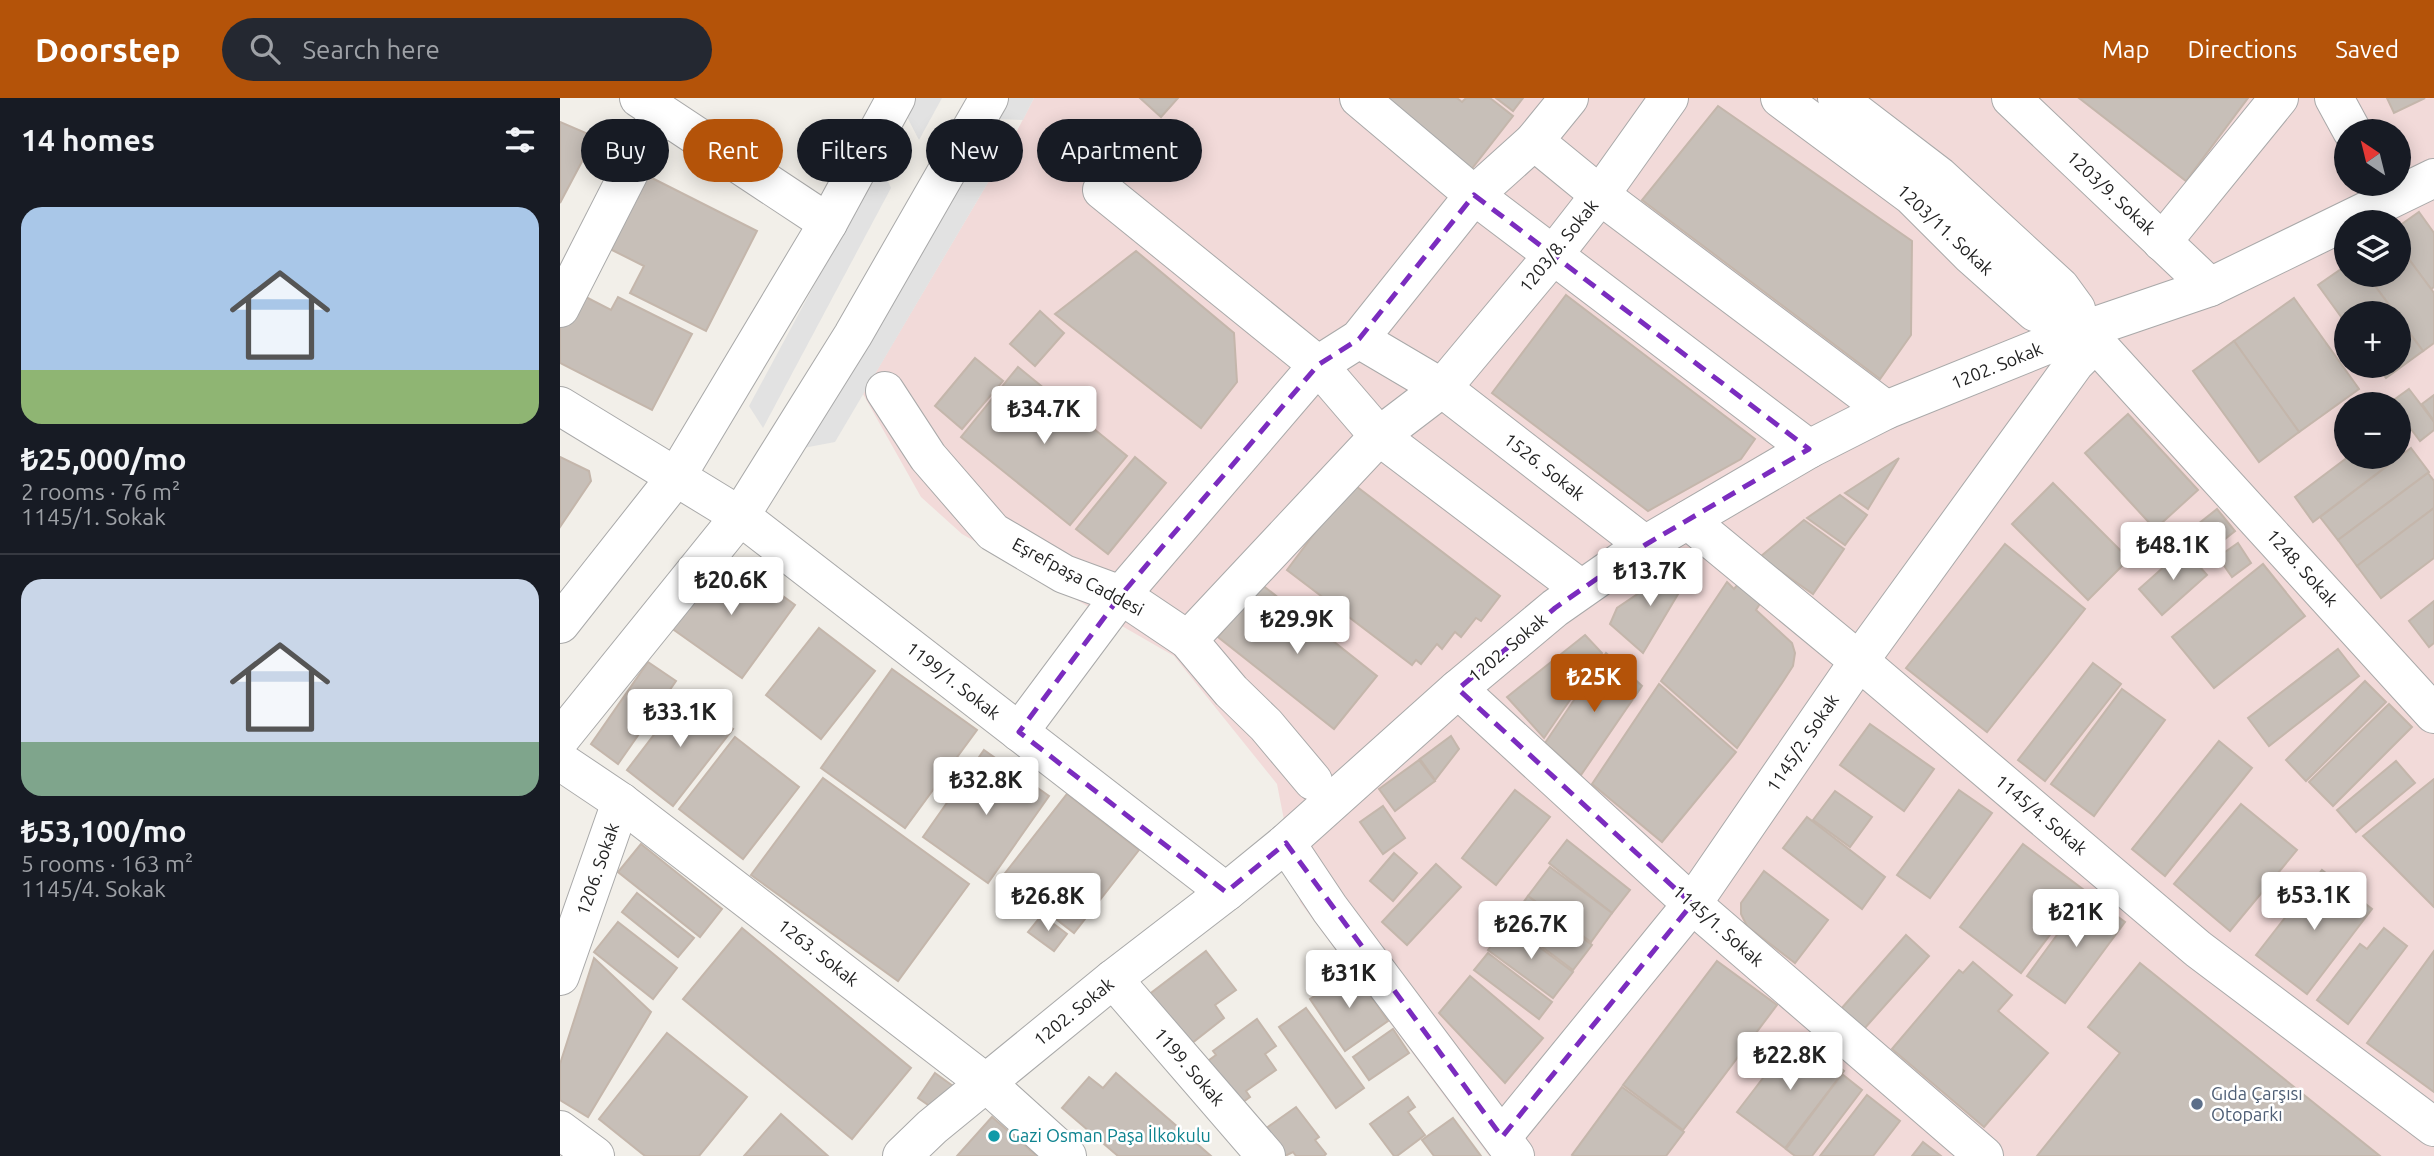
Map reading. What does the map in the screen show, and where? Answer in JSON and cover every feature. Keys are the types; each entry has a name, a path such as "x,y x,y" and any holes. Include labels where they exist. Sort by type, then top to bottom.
{"street":[{"path":"560,624 676,477 828,223 896,98"},
{"path":"560,739 740,516 853,335 989,98"},
{"path":"1359,98 1474,195 1809,449"},
{"path":"1019,732 1121,595 1318,365 1359,340 1474,195 1534,141 1569,98"},
{"name":"1203/8. Sokak","path":"1188,640 1379,436 1442,388 1555,254 1669,98"},
{"name":"1203/11. Sokak","path":"1780,98 1912,196 1971,255 2035,312 2087,332"},
{"name":"1203/11. Sokak","path":"1837,98 1939,177 2060,287 2076,309 2087,332"},
{"name":"1203/9. Sokak","path":"2011,98 2210,288"},
{"path":"2162,242 2279,98"},
{"path":"2334,98 2345,119"},
{"path":"560,308 650,105 828,223"},
{"path":"1534,141 1600,195 1886,410"},
{"name":"1202. Sokak","path":"2412,187 2432,184"},
{"path":"1102,190 1318,365 1379,436 1580,589"},
{"name":"1202. Sokak","path":"902,1156 932,1127 1113,979 1286,843 1458,690 1580,589 1645,545 1809,449 1886,410 2087,332 2210,288 2377,196"},
{"name":"1145/2. Sokak","path":"1508,1147 1692,904 1859,661 2075,363 2087,332"},
{"name":"1248. Sokak","path":"2087,332 2434,714"},
{"name":"1526. Sokak","path":"1359,340 1442,388 1645,545"},
{"name":"Eşrefpaşa Caddesi","path":"885,391 928,457 993,531 1064,574 1121,595 1188,640 1231,691 1266,725 1312,782"},
{"name":"1199/1. Sokak","path":"560,406 740,516 1226,892"},
{"name":"1145/4. Sokak","path":"1688,520 2199,949 2434,1127"},
{"name":"1145/1. Sokak","path":"1458,690 1692,904 1984,1156"},
{"name":"1263. Sokak","path":"560,761 621,802 986,1083 1067,1156"},
{"name":"1206. Sokak","path":"560,976 621,802"},
{"path":"1286,843 1330,909 1508,1147"},
{"name":"1199. Sokak","path":"1113,979 1266,1156"},
{"path":"560,1130 595,1156"}],"highlighted area":[{"path":"1474,195 1809,449 1645,545 1555,608 1458,689 1692,904 1502,1137 1286,843 1226,892 1019,732 1121,595 1318,365 1359,339"}],"shaded area":[{"path":"915,98 942,98 930,119 926,119 926,127 919,140 912,127 912,119 908,119 906,115"},
{"path":"1006,98 1034,98 1023,120 994,119"},
{"path":"1034,98 2434,98 2434,1156 1489,1156 1300,902 1277,784 1174,656 962,534 921,497 863,394 988,182 1023,182 1023,119"},
{"path":"870,182 888,182 891,188 763,428 749,406"},
{"path":"958,182 988,182 835,442 798,449"}],"building":[{"path":"1140,98 1178,98 1161,117"},
{"path":"1381,98 1457,98 1462,102 1466,98 1490,98 1513,116 1470,171"},
{"path":"1496,98 1523,98 1513,111"},
{"path":"2079,98 2248,98 2186,181"},
{"path":"2387,98 2425,98 2394,113"},
{"path":"1718,106 1912,241 1911,335 1880,379 1642,200"},
{"path":"560,122 581,131 581,163 560,203"},
{"path":"645,182 660,182 757,231 706,331 630,293 644,266 610,249"},
{"path":"2419,212 2434,233 2434,287 2431,289 2411,262 2411,218"},
{"path":"1136,251 1234,333 1237,382 1201,428 1055,314"},
{"path":"2411,262 2434,293 2434,343 2423,351 2411,335 2411,301 2386,301 2376,287 2411,287"},
{"path":"2334,274 2334,287 2376,287 2386,301 2334,301 2334,307 2318,285"},
{"path":"576,292 611,310 618,297 692,334 652,410 560,363 560,324"},
{"path":"1566,295 1755,439 1741,459 1648,511 1492,393"},
{"path":"2294,298 2334,354 2334,378 2351,378 2359,389 2355,392 2334,392 2334,407 2299,432 2234,341"},
{"path":"1040,311 1064,333 1035,366 1010,344"},
{"path":"2411,335 2423,351 2411,360"},
{"path":"2234,341 2299,432 2259,462 2193,371"},
{"path":"975,358 1003,381 962,429 935,406"},
{"path":"1018,367 1127,456 1070,525 961,437"},
{"path":"2409,389 2434,422 2434,430 2420,441 2411,429 2411,392 2405,392"},
{"path":"2434,395 2434,421 2422,404"},
{"path":"2128,414 2198,490 2155,529 2085,453"},
{"path":"2411,448 2429,472 2338,540 2320,517 2383,469 2411,469"},
{"path":"560,457 589,471 591,481 560,527"},
{"path":"1135,457 1166,483 1108,554 1076,529"},
{"path":"1899,458 1868,509 1845,493"},
{"path":"2334,468 2383,469 2313,522 2295,497"},
{"path":"2428,473 2434,481 2434,508 2357,566 2338,540"},
{"path":"1352,483 1500,596 1481,621 1476,618 1461,637 1455,632 1442,649 1437,644 1421,664 1416,660 1412,665 1287,570"},
{"path":"2053,483 2129,559 2088,600 2012,524"},
{"path":"1840,495 1867,515 1845,545 1807,518"},
{"path":"2434,508 2434,558 2381,598 2357,566"},
{"path":"2217,509 2235,531 2201,558 2183,536"},
{"path":"1804,520 1844,549 1813,594 1760,557"},
{"path":"2238,543 2251,563 2232,577 2218,557"},
{"path":"2005,544 2085,609 1987,732 1906,668"},
{"path":"2184,549 2207,575 2162,615 2139,589"},
{"path":"1685,562 1693,569 1643,653 1610,624 1617,608"},
{"path":"2263,564 2305,616 2214,688 2172,637"},
{"path":"746,569 795,605 742,678 667,625 706,571"},
{"path":"1727,582 1734,589 1739,583 1761,602 1756,610 1792,643 1795,653 1793,666 1737,748 1661,681"},
{"path":"1261,584 1377,676 1334,729 1218,637"},
{"path":"2434,601 2434,643 2429,647 2409,621"},
{"path":"819,628 875,671 821,739 766,695"},
{"path":"1585,635 1602,653 1544,738 1507,697"},
{"path":"2338,649 2359,676 2269,746 2248,718"},
{"path":"1606,653 1642,686 1581,775 1545,743"},
{"path":"648,662 676,681 618,764 591,744"},
{"path":"2093,663 2121,684 2045,781 2018,760"},
{"path":"892,669 977,730 905,828 821,768"},
{"path":"2365,681 2386,702 2306,781 2286,760"},
{"path":"1659,684 1736,752 1662,842 1592,784"},
{"path":"2122,689 2165,720 2094,816 2051,784"},
{"path":"686,693 733,729 673,806 627,770"},
{"path":"2389,704 2412,727 2333,806 2309,782"},
{"path":"1870,724 1934,769 1904,811 1840,765"},
{"path":"1451,736 1459,749 1435,780 1420,759"},
{"path":"735,737 799,787 743,859 679,809"},
{"path":"2219,741 2252,768 2165,876 2132,849"},
{"path":"984,750 1049,796 988,883 923,837"},
{"path":"1419,760 1435,781 1395,811 1379,789"},
{"path":"2396,761 2415,783 2356,832 2337,810"},
{"path":"823,778 969,884 898,981 751,875"},
{"path":"2434,779 2434,907 2363,836"},
{"path":"1515,790 1550,817 1496,885 1462,858"},
{"path":"1959,790 1992,813 1930,898 1897,875"},
{"path":"1835,791 1872,817 1850,847 1813,820"},
{"path":"1067,794 1139,850 1074,933 1002,877"},
{"path":"2241,804 2297,850 2230,931 2174,884"},
{"path":"1383,806 1405,838 1383,854 1360,822"},
{"path":"1807,817 1885,877 1862,909 1783,848"},
{"path":"1567,840 1630,890 1612,913 1549,863"},
{"path":"641,844 722,909 700,937 618,872"},
{"path":"2023,844 2084,890 2021,973 1960,927"},
{"path":"1394,853 1417,873 1393,901 1370,881"},
{"path":"1436,864 1461,887 1407,945 1382,922"},
{"path":"1550,867 1612,913 1591,942 1528,896"},
{"path":"2322,870 2372,909 2307,994 2256,955"},
{"path":"1764,871 1828,920 1795,963 1747,926 1741,914 1741,903"},
{"path":"637,893 694,938 678,957 622,912"},
{"path":"2087,894 2125,922 2065,1003 2027,976"},
{"path":"1528,896 1592,945 1573,970 1509,922"},
{"path":"1042,915 1067,934 1054,951 1028,932"},
{"path":"618,922 677,968 653,999 594,952"},
{"path":"1508,924 1573,972 1553,998 1488,950"},
{"path":"742,928 911,1068 852,1139 683,999"},
{"path":"2384,928 2407,946 2348,1024 2317,1000 2360,944 2367,949"},
{"path":"1906,935 1929,956 1864,1029 1841,1009"},
{"path":"1206,951 1236,990 1215,1005 1224,1018 1187,1047 1147,996"},
{"path":"2434,951 2434,1092 2367,1043"},
{"path":"1488,953 1552,1002 1539,1019 1474,970"},
{"path":"594,958 651,1012 588,1117 560,1100 560,1064"},
{"path":"1717,961 1777,1005 1683,1130 1623,1085"},
{"path":"1973,962 2012,995 1998,1011 2048,1053 1984,1127 1892,1049 1959,970 1963,973"},
{"name":"Gıda Çarşısı Otoparkı","path":"2140,963 2380,1156 2037,1156 2120,1053 2088,1027"},
{"path":"1353,970 1388,1021 1345,1051 1310,999"},
{"path":"1470,976 1543,1038 1505,1083 1439,1013"},
{"path":"1306,1008 1364,1088 1336,1108 1279,1027"},
{"path":"1257,1019 1276,1046 1265,1054 1276,1070 1246,1091 1250,1097 1236,1107 1205,1063 1216,1055 1213,1051"},
{"path":"1393,1029 1409,1053 1369,1080 1353,1057"},
{"path":"667,1033 747,1097 699,1156 645,1156 599,1119"},
{"path":"1796,1035 1844,1071 1785,1148 1737,1112"},
{"path":"935,1073 957,1089 940,1113 918,1098"},
{"path":"1116,1073 1211,1156 1118,1156 1062,1108 1089,1077 1103,1088"},
{"path":"1842,1074 1862,1090 1812,1156 1795,1156 1786,1149"},
{"path":"1622,1087 1684,1132 1666,1156 1572,1155"},
{"path":"1867,1095 1900,1121 1873,1156 1820,1156"},
{"path":"1408,1097 1415,1107 1408,1112 1425,1135 1394,1156 1370,1124"},
{"path":"1296,1107 1319,1137 1315,1140 1326,1154 1324,1156 1296,1156 1293,1152 1285,1156 1265,1129"},
{"path":"781,1114 828,1156 744,1156"},
{"name":"Gazi Osman Paşa İlkokulu","path":"992,1117 1037,1156 957,1156"},
{"path":"1453,1118 1481,1156 1434,1156 1422,1140"},
{"path":"1923,1142 1941,1156 1912,1156"}],"place":[{"name":"Gıda Çarşısı Otoparkı","path":"2197,1104"},
{"name":"Gazi Osman Paşa İlkokulu","path":"994,1136"}]}
